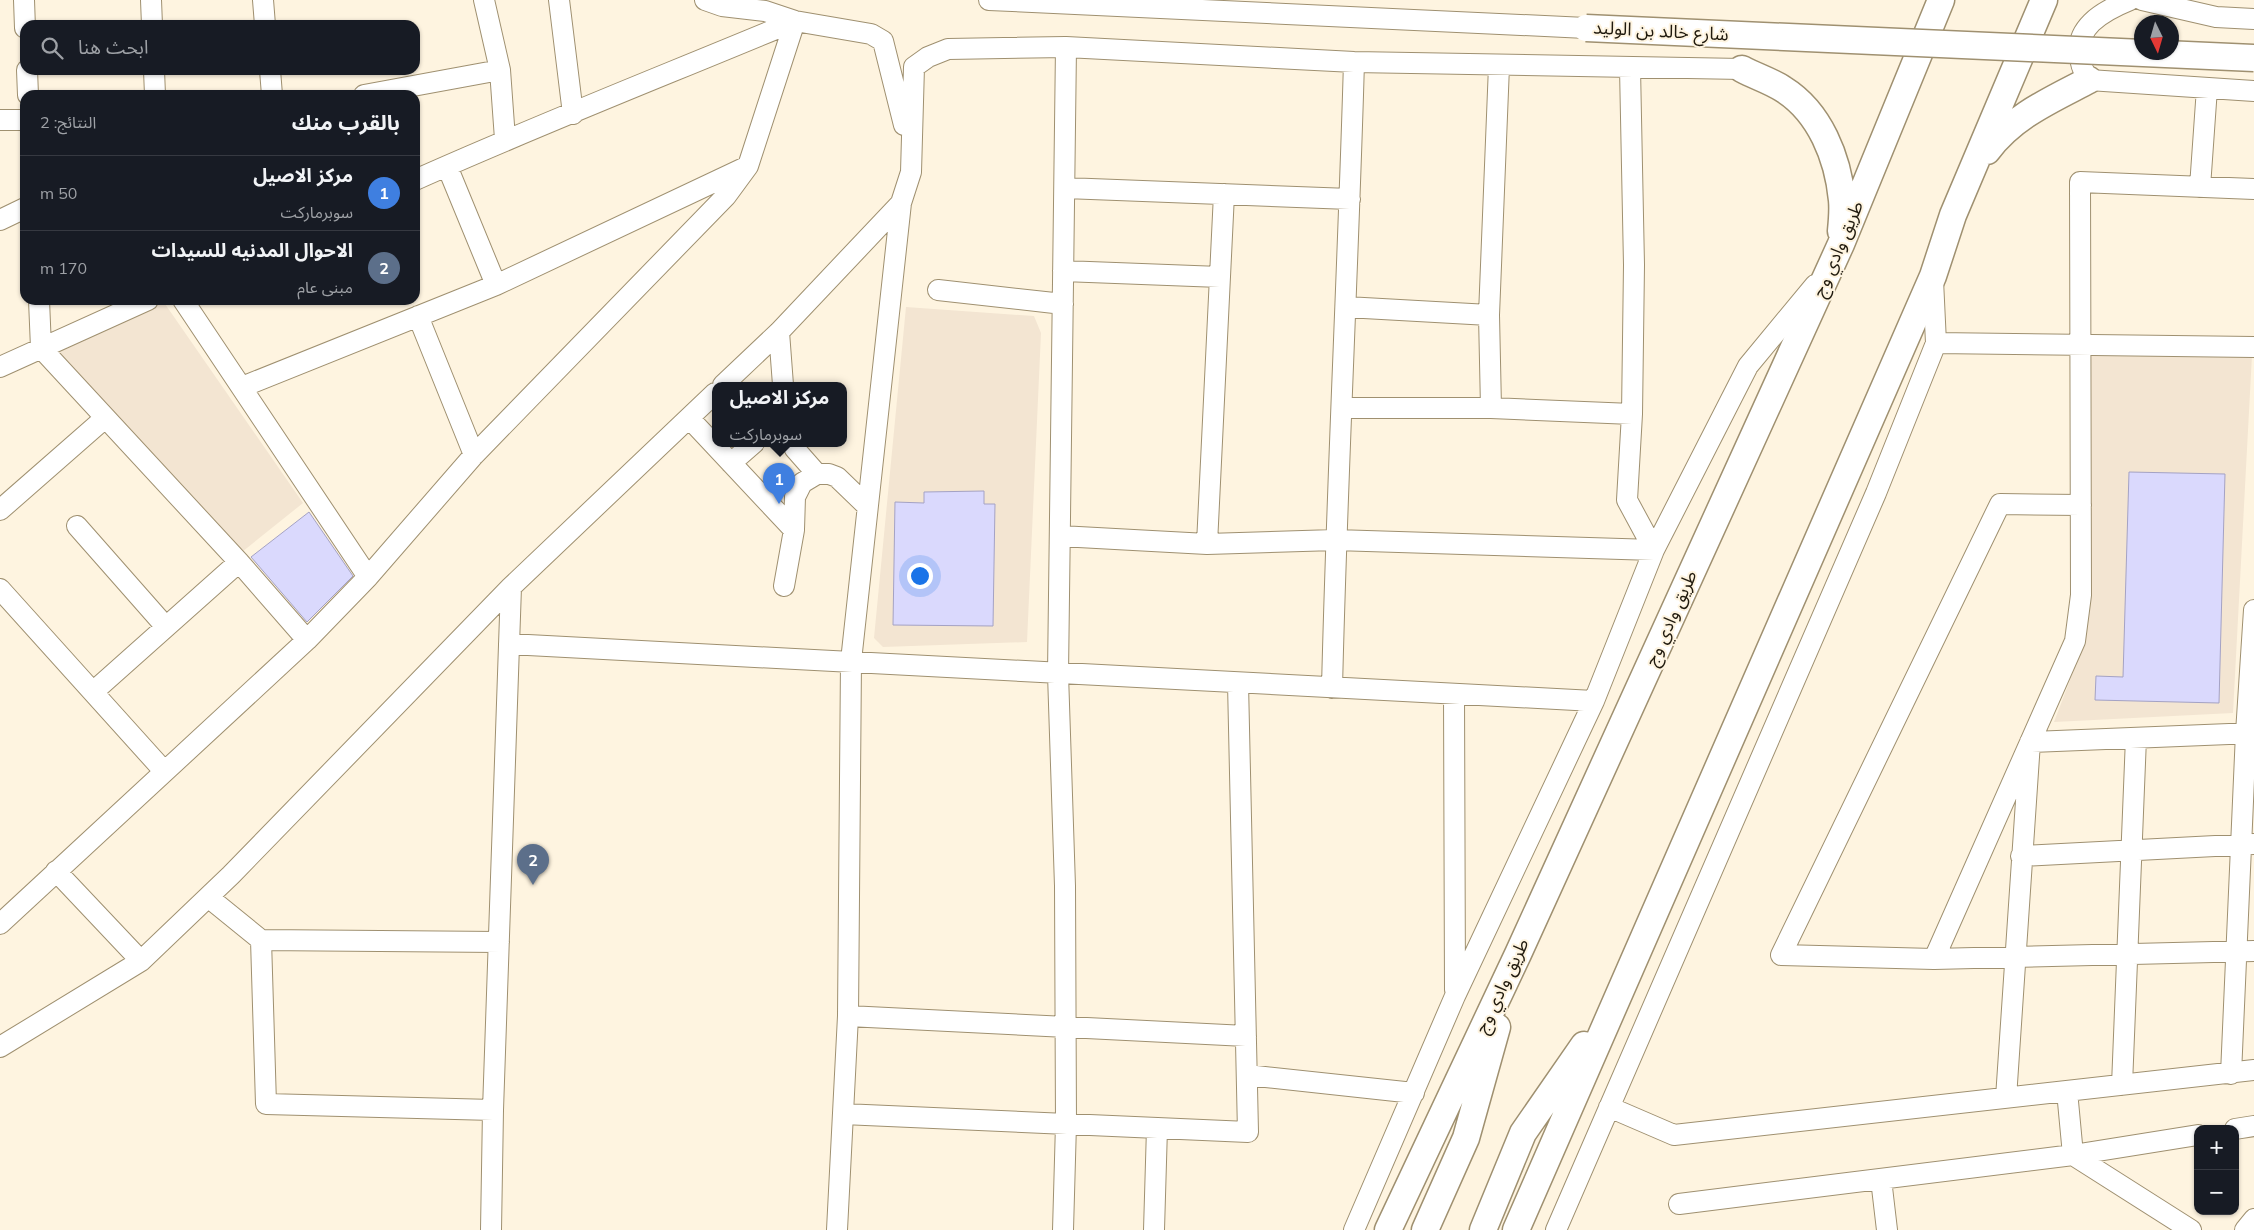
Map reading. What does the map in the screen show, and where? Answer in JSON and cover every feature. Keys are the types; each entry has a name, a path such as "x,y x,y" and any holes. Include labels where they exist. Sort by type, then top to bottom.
{"main road":[{"name":"طريق وادي وج","path":"1388,1230 1518,954 1836,255 1941,0"},
{"path":"1516,1230 1933,276 1953,215 2044,0"},
{"name":"شارع خالد بن الوليد","path":"1586,28 2254,58"},
{"path":"1742,69 1784,89 1810,111 1826,137 1836,167 1842,200 1836,255"},
{"path":"1953,215 1974,167 1997,137 2014,122 2035,108 2089,80"},
{"path":"1425,1230 1466,1138 1518,954"},
{"path":"1483,1230 1523,1133 1618,996"}],"street":[{"path":"24,0 25,20"},
{"path":"152,0 152,20"},
{"path":"263,0 265,20"},
{"path":"484,0 500,70 505,140"},
{"path":"559,0 573,114"},
{"path":"705,0 722,6 765,12 795,21 871,34 883,41 901,108 911,172"},
{"name":"شارع خالد بن الوليد","path":"989,0 1076,1 1586,28"},
{"path":"2130,0 2112,7 2090,22 2079,45 2080,63 2089,80 2254,91"},
{"path":"2142,0 2216,17 2232,9 2254,19"},
{"path":"420,178 505,140 573,114 795,21"},
{"path":"0,924 308,640 368,577 474,455 726,196 748,166 795,21"},
{"path":"1063,1230 1066,1124 1065,886 1058,674 1066,47"},
{"path":"838,1230 848,1016 851,661 901,203 911,172 914,67 928,56 948,49 1066,47 1354,62 1742,69"},
{"path":"1332,688 1335,540 1342,408 1354,62"},
{"path":"1491,408 1489,316 1499,66"},
{"path":"1630,68 1634,265 1632,414 1627,500 1654,550"},
{"path":"391,90 500,70"},
{"path":"27,75 28,90"},
{"path":"154,75 155,90"},
{"path":"270,75 272,90"},
{"path":"2200,187 2207,88"},
{"path":"0,120 20,120"},
{"path":"447,166 496,285"},
{"path":"242,387 496,285 748,166"},
{"path":"1934,959 2075,641 2081,595 2080,182 2254,189"},
{"path":"1065,188 1350,198"},
{"path":"1207,544 1224,194"},
{"path":"726,382 779,332 901,203"},
{"path":"0,220 20,210"},
{"path":"1354,1230 1455,996 1594,701 1654,550 1748,366 1836,255"},
{"path":"1063,271 1220,277"},
{"path":"1556,1230 1876,493 1936,342 1933,276"},
{"path":"938,290 1063,304"},
{"path":"39,305 41,348 239,562 308,640"},
{"path":"0,367 137,305"},
{"path":"186,305 368,577"},
{"path":"1346,307 1489,316"},
{"path":"418,316 474,455"},
{"path":"779,332 783,382"},
{"path":"1936,342 2254,347"},
{"path":"0,1047 141,961 208,897 511,587 712,396"},
{"path":"1342,408 1491,408 1632,414"},
{"path":"0,510 105,418"},
{"path":"689,418 712,443"},
{"path":"716,447 794,530"},
{"path":"731,463 749,447"},
{"path":"794,447 817,474"},
{"path":"784,586 794,530 795,497 802,483 817,474 829,474 837,478 867,506"},
{"path":"2081,504 2000,504 1781,954 1934,959 2245,952"},
{"path":"77,526 166,627"},
{"path":"1060,536 1207,544 1335,540 1654,550"},
{"path":"93,692 239,562"},
{"path":"491,1230 498,942 511,587"},
{"path":"0,590 164,771"},
{"path":"2231,1074 2245,952 2254,610"},
{"path":"509,644 1594,701"},
{"path":"843,1114 1248,1132 1238,683"},
{"path":"1454,694 1455,996"},
{"path":"2030,742 2250,733"},
{"path":"2122,1085 2136,738"},
{"path":"2006,1098 2030,742"},
{"path":"2021,856 2248,845"},
{"path":"56,871 141,961"},
{"path":"208,897 261,940 498,942"},
{"path":"261,940 266,1104 493,1110"},
{"path":"848,1016 1246,1036"},
{"path":"1609,1108 1674,1135 2254,1070"},
{"path":"1247,1075 1414,1092"},
{"path":"2067,1092 2072,1155"},
{"path":"2239,1128 2254,1126"},
{"path":"1154,1230 1157,1128"},
{"path":"1679,1204 2072,1155 2194,1136"},
{"path":"2072,1155 2191,1230"},
{"path":"1881,1179 1887,1230"},
{"path":"2245,1230 2254,1219"}],"shaded area":[{"path":"155,305 166,305 303,503 242,552 56,352"},
{"path":"906,307 1034,316 1041,333 1027,642 883,647 874,638"},
{"path":"2090,353 2252,355 2233,713 2054,722 2083,646"}],"building":[{"path":"2129,472 2225,474 2219,703 2095,700 2096,676 2123,677"},
{"path":"984,491 984,504 995,504 993,626 893,625 895,502 924,503 924,492"},
{"path":"309,512 353,576 307,622 251,557"}],"place":[{"name":"مركز الاصيل","path":"779,504"},
{"name":"الاحوال المدنيه للسيدات","path":"533,885"}]}
